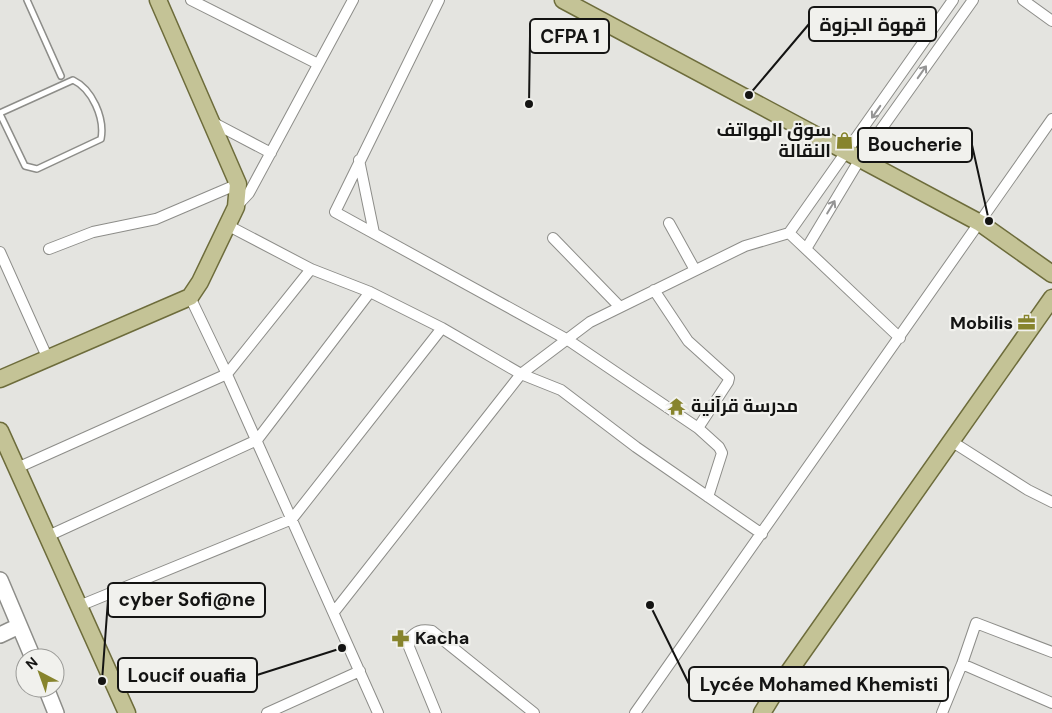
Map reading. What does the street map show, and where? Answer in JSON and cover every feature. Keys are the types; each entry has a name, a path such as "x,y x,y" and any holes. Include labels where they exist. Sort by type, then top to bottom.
{"main road":[{"path":"0,379 190,296 200,282 236,207 238,184 158,0"},
{"path":"563,0 980,223 1052,274"},
{"path":"764,713 1052,298"},
{"path":"0,431 127,713"}],"street":[{"path":"191,0 318,64"},
{"path":"236,207 249,193 353,0"},
{"path":"439,0 335,212 568,340 698,428 720,447 722,453 708,496"},
{"path":"806,249 854,156 953,0"},
{"path":"334,612 521,374 590,322 745,246 789,233 854,156 973,0"},
{"path":"1023,0 1052,21"},
{"path":"635,713 1052,119"},
{"path":"211,122 271,153"},
{"path":"359,160 374,233"},
{"path":"49,249 94,232 156,219 238,184"},
{"path":"670,222 695,270"},
{"path":"228,225 311,269 370,292 442,328 521,374 561,390 636,447 762,534"},
{"path":"789,233 900,338"},
{"path":"553,238 620,307"},
{"path":"0,252 48,359"},
{"path":"17,468 227,374 311,269"},
{"path":"654,290 688,342 729,378 698,428"},
{"path":"48,536 257,440 370,292"},
{"path":"190,296 257,440 378,713"},
{"path":"80,606 292,519 442,328"},
{"path":"951,441 1028,490 1052,502"},
{"path":"0,580 29,648"},
{"path":"942,713 976,623 1052,652"},
{"path":"0,636 19,626"},
{"path":"436,713 409,647 409,639 423,629 432,631 534,713"},
{"path":"962,664 1052,703"},
{"path":"267,713 289,708 360,671"},
{"path":"50,698 56,713"}],"lane":[{"path":"26,0 61,76"},
{"path":"73,80 83,85 94,103 103,127 101,139 37,169 25,166 0,113 73,80"}],"place":[{"name":"قهوة الجزوة","path":"749,95"},
{"name":"CFPA 1","path":"529,104"},
{"name":"سوق الهواتف النقالة","path":"845,140"},
{"name":"Boucherie","path":"989,221"},
{"name":"Mobilis","path":"1027,323"},
{"name":"مدرسة قرآنية","path":"677,406"},
{"name":"Lycée Mohamed Khemisti","path":"650,605"},
{"name":"Kacha","path":"401,638"},
{"name":"Loucif ouafia","path":"342,648"},
{"name":"cyber Sofi@ne","path":"102,681"}]}
